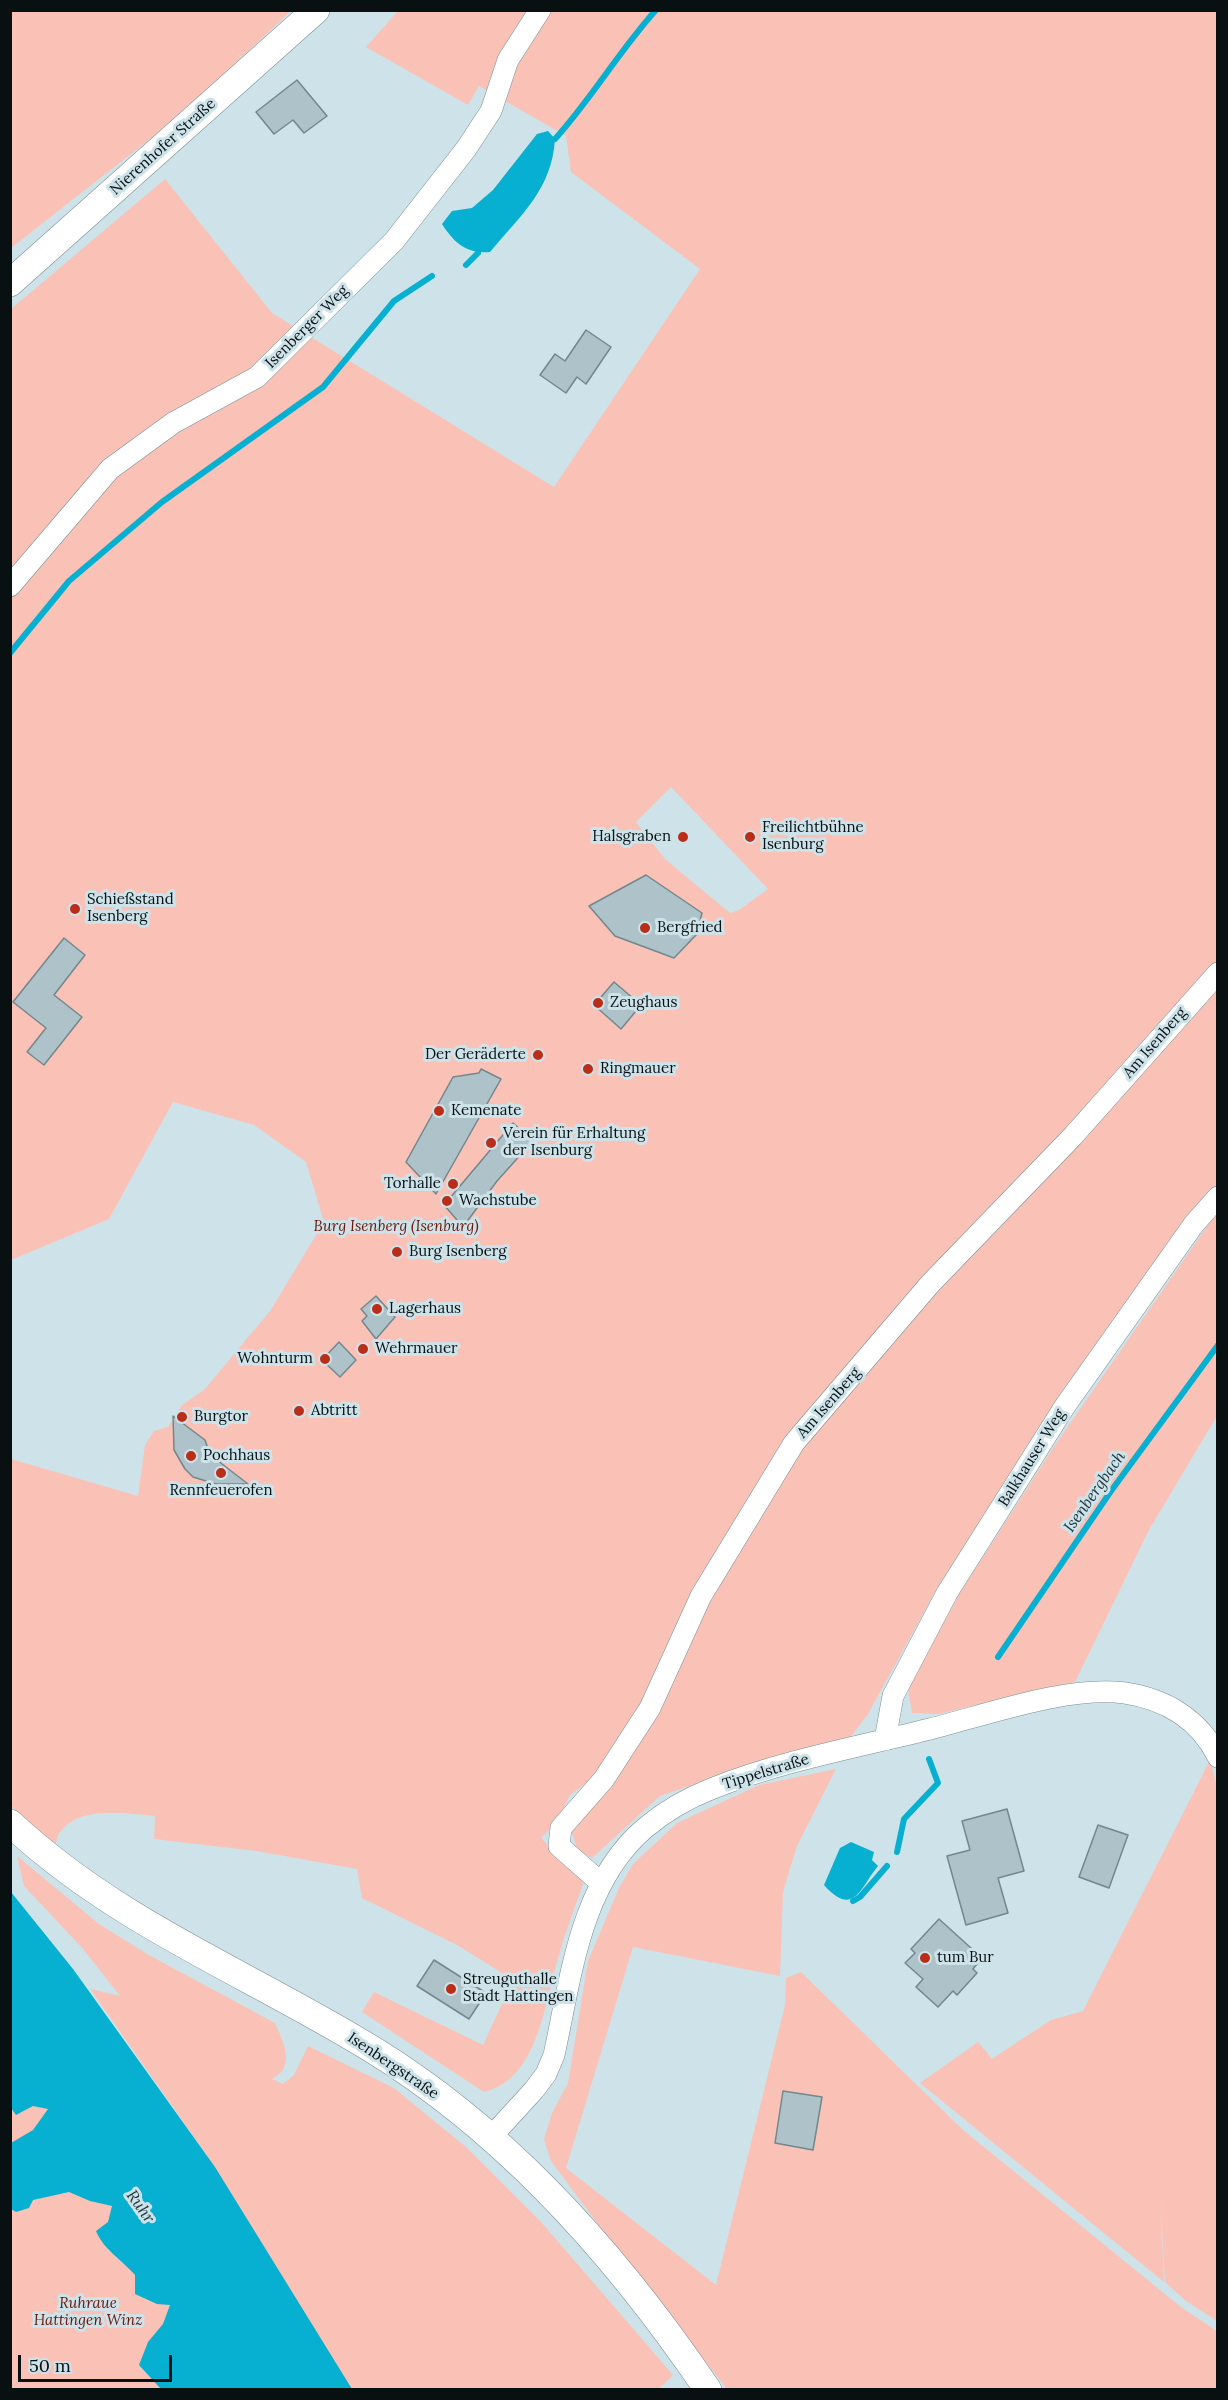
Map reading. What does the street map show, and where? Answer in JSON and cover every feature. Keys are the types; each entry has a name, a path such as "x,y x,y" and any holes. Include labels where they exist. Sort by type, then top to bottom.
{"main road":[{"name":"Nierenhofer Straße","path":"10,283 316,10"},
{"name":"Isenbergstraße","path":"10,1823 67,1872 124,1911 181,1946 296,2004 372,2049 491,2137 572,2216 662,2325 708,2390"}],"street":[{"name":"Isenberger Weg","path":"10,586 110,469 173,423 257,377 394,241 465,149 491,111 508,60 540,10"},
{"name":"Am Isenberg","path":"601,1883 559,1846 561,1828 604,1779 646,1716 701,1596 794,1443 930,1284 1073,1136 1218,972"},
{"name":"Balkhauser Weg","path":"885,1740 893,1696 947,1593 1065,1406 1194,1224 1218,1197"},
{"name":"Tippelstraße","path":"491,2137 546,2074 554,2055 584,1923 601,1883 626,1847 644,1828 667,1811 709,1789 758,1772 1014,1707 1099,1692 1149,1698 1185,1715 1209,1740 1218,1757"}],"green space":[{"path":"11,11 291,11 242,57 238,54 241,58 187,110 11,248"},
{"name":"Burg Isenberg (Isenburg)","path":"398,11 1217,11 1217,962 1062,1142 789,1441 644,1708 598,1775 570,1795 557,1822 541,1838 584,1881 562,1946 544,2015 528,2055 517,2071 502,2084 484,2092 362,2012 374,1992 483,2045 513,1980 459,1946 362,1898 357,1869 256,1851 154,1839 155,1816 131,1814 105,1813 81,1817 60,1832 55,1848 11,1806 11,1459 138,1496 145,1445 154,1431 168,1427 182,1405 204,1390 270,1311 324,1222 306,1162 254,1125 173,1102 109,1219 11,1260 11,309 165,179 272,313 554,487 700,269 571,172 566,136 479,86 468,105 366,47","holes":["671,787 768,889 739,910 730,913 665,859 636,822"]},
{"path":"1217,991 1217,1187 939,1585 868,1714 849,1739 754,1764 660,1796 592,1858 577,1850 572,1832 581,1814 706,1597 798,1452 935,1289 1076,1144"},
{"path":"1217,1212 1217,1416 1149,1530 1075,1682 938,1714 912,1713 908,1689 958,1596 1055,1445"},
{"path":"1210,1760 1218,1791 1217,2321 1186,2301 1165,2282 1160,2197 1164,2282 920,2083 978,2042 992,2059 1051,2020 1083,2011"},
{"path":"836,1769 797,1846 783,1892 780,1976 633,1947 566,2168 716,2285 785,2005 786,1978 801,1972 963,2130 1181,2307 1217,2331 1217,2389 727,2389 623,2258 551,2161 544,2139 552,2113 568,2083 588,1961 619,1888 633,1864 677,1823 759,1785"},
{"path":"17,1856 99,1924 147,1954 275,2023 286,2058 283,2070 272,2079 283,2084 294,2075 308,2046 394,2088 466,2147 542,2223 673,2375 658,2390 351,2389 208,2157 90,1989 120,1996 84,1950 24,1886"},
{"name":"Ruhraue Hattingen Winz","path":"10,2052 96,2176 223,2389 11,2389"}],"water":[{"path":"548,131 555,139 553,157 541,187 523,213 490,252 474,251 456,242 442,224 452,211 472,208 493,190 537,134"},
{"path":"851,1842 874,1852 872,1860 878,1866 856,1896 843,1899 834,1895 824,1885 840,1848"},
{"name":"Ruhr","path":"11,1892 73,1969 215,2167 352,2389 161,2389 139,2365 148,2342 163,2324 170,2305 157,2304 135,2294 135,2275 99,2238 96,2231 108,2222 112,2206 90,2201 69,2192 33,2200 29,2208 16,2212 11,2209 11,2143 33,2130 48,2109 33,2106 16,2115 11,2108"}],"building":[{"path":"297,80 327,116 304,133 293,120 274,134 256,112"},
{"path":"586,330 611,347 586,384 577,377 566,393 540,375 555,354 565,361"},
{"path":"646,875 702,913 697,934 674,958 615,936 589,906"},
{"name":"Schießstand Isenberg","path":"64,938 85,955 54,995 82,1017 44,1065 27,1052 46,1028 13,1002"},
{"path":"614,982 641,1005 621,1029 594,1005"},
{"path":"481,1069 501,1079 436,1194 406,1162 453,1077 479,1073"},
{"path":"513,1123 533,1141 497,1181 463,1227 444,1205"},
{"path":"376,1296 395,1317 376,1339 362,1321 367,1316 361,1309"},
{"path":"339,1342 356,1360 340,1377 322,1360"},
{"path":"173,1416 205,1440 207,1446 204,1450 248,1484 216,1484 193,1477 185,1469 174,1450"},
{"path":"1007,1809 1024,1871 998,1878 1008,1913 966,1925 947,1856 970,1850 962,1821"},
{"path":"1098,1825 1128,1835 1109,1888 1079,1877"},
{"path":"939,1919 982,1958 973,1969 977,1973 957,1995 953,1991 938,2007 916,1987 923,1979 905,1963 915,1953 911,1949"},
{"name":"Streuguthalle Stadt Hattingen","path":"434,1960 486,1993 469,2019 417,1986"},
{"path":"783,2091 822,2097 813,2150 775,2143"}],"waterway":[{"path":"555,139 656,10"},
{"path":"466,265 478,253"},
{"path":"10,653 69,581 162,502 323,387 394,301 432,276"},
{"name":"Isenbergbach","path":"998,1657 1111,1491 1218,1345"},
{"name":"Isenbergbach","path":"897,1852 904,1819 938,1783 929,1759"},
{"name":"Isenbergbach","path":"853,1901 860,1897 887,1866"}],"place":[{"name":"Halsgraben","path":"683,837"},
{"name":"Freilichtbühne Isenburg","path":"750,837"},
{"name":"Schießstand Isenberg","path":"75,909"},
{"name":"Bergfried","path":"645,928"},
{"name":"Zeughaus","path":"598,1003"},
{"name":"Der Geräderte","path":"538,1055"},
{"name":"Ringmauer","path":"588,1069"},
{"name":"Kemenate","path":"439,1111"},
{"name":"Verein für Erhaltung der Isenburg","path":"491,1143"},
{"name":"Torhalle","path":"453,1184"},
{"name":"Wachstube","path":"447,1201"},
{"name":"Burg Isenberg","path":"397,1252"},
{"name":"Lagerhaus","path":"377,1309"},
{"name":"Wehrmauer","path":"363,1349"},
{"name":"Wohnturm","path":"325,1359"},
{"name":"Abtritt","path":"299,1411"},
{"name":"Burgtor","path":"182,1417"},
{"name":"Pochhaus","path":"191,1456"},
{"name":"Rennfeuerofen","path":"221,1473"},
{"name":"tum Bur","path":"925,1958"},
{"name":"Streuguthalle Stadt Hattingen","path":"451,1989"}]}
